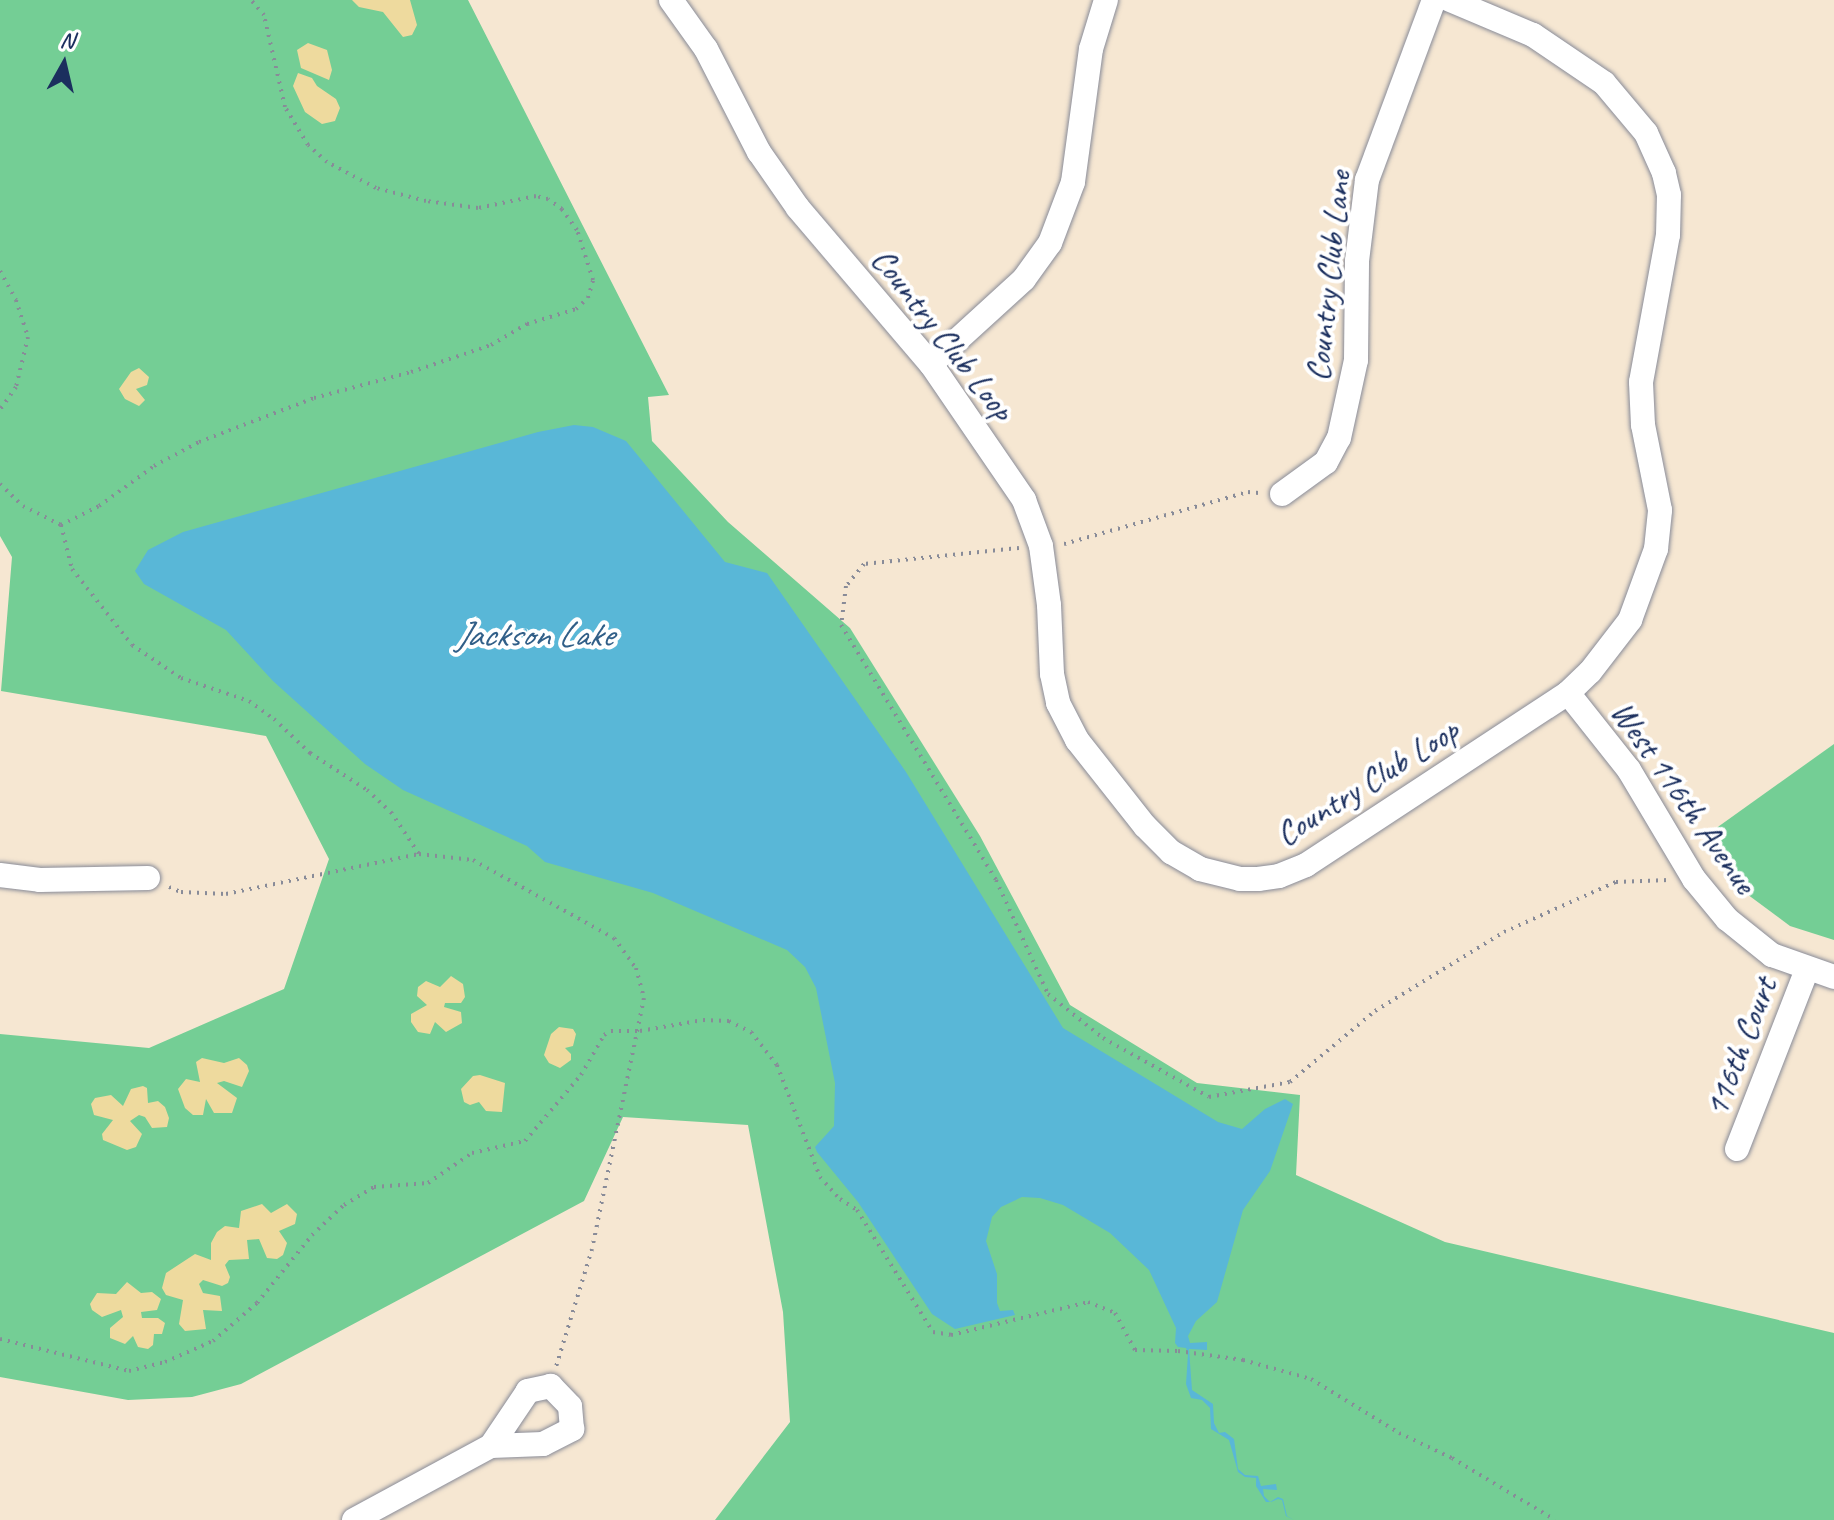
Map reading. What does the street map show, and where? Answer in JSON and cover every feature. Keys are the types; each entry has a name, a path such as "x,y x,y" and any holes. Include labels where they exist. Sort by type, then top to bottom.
{"street":[{"name":"Country Club Loop","path":"671,0 706,49 759,152 798,208 931,364 1031,513 1041,546 1049,605 1052,674 1064,715 1077,740 1145,826 1183,861 1240,879 1293,871 1568,693 1590,672 1630,620 1656,549 1660,510 1643,425 1641,382 1668,235 1669,195 1664,173 1646,133 1604,83 1533,35 1450,0"},
{"path":"931,364 1024,279 1050,243 1073,182 1091,49 1106,0"},
{"name":"Country Club Lane","path":"1282,494 1326,462 1339,438 1356,360 1357,261 1367,180 1434,0"},
{"name":"West 116th Avenue","path":"1568,693 1629,770 1708,898 1748,938 1772,955 1834,977"},
{"path":"0,875 40,880 148,878"},
{"name":"116th Court","path":"1737,1149 1807,969"},
{"path":"354,1520 491,1446 543,1444 572,1429 570,1406 551,1386 528,1391 491,1446"}],"path":[{"path":"61,525 99,506 154,466 199,442 314,398 411,372 491,345 527,324 576,309 592,289 593,280 577,230 562,209 548,199 536,196 478,208 426,201 376,188 327,162 308,145 285,107 264,15 251,0"},
{"path":"0,271 16,300 28,337 16,387 0,410"},
{"path":"0,484 23,506 61,525 72,569 132,645 181,678 249,701 274,719 310,753 367,790 391,812 419,854"},
{"path":"148,878 181,892 226,894 419,854 473,860 614,938 636,968 644,998 640,1031 592,1249 551,1386"},
{"path":"0,1339 129,1371 165,1362 213,1341 264,1296 312,1235 344,1205 374,1187 428,1183 465,1156 525,1141 581,1075 604,1035 611,1031 640,1031 703,1020 729,1021 751,1032 777,1065 820,1177 840,1199 857,1210 930,1329 942,1335 954,1334 1088,1302 1115,1313 1135,1350 1178,1351 1243,1360 1311,1379 1399,1433 1452,1458 1555,1520"}],"green space":[{"path":"0,0 468,0 669,395 648,397 652,441 728,522 850,628 980,836 1070,1005 1197,1083 1300,1095 1296,1175 1445,1242 1834,1333 1834,1520 715,1520 790,1422 783,1312 748,1125 623,1117 584,1201 241,1384 192,1397 128,1400 0,1377 0,1034 149,1048 284,989 329,859 266,736 1,691 12,557 0,536"},
{"path":"1834,744 1834,940 1790,926 1728,880 1708,834"}],"sand":[{"path":"352,0 410,0 417,25 412,35 403,37 383,12 359,7"},
{"path":"308,43 327,50 332,70 329,80 301,68 297,50"},
{"path":"298,73 312,78 317,86 336,99 340,108 335,121 322,124 305,112 293,86"},
{"path":"139,368 149,377 147,385 136,389 145,400 139,406 125,399 119,389 131,372"},
{"path":"451,976 463,984 465,997 461,1003 445,1003 444,1007 461,1012 462,1023 446,1032 435,1022 430,1034 418,1032 411,1022 411,1014 427,1005 417,996 418,987 426,981 440,987"},
{"path":"559,1027 573,1029 576,1034 573,1046 565,1048 571,1054 571,1060 560,1068 549,1063 544,1055 551,1034"},
{"path":"202,1058 224,1063 239,1058 247,1065 249,1071 242,1087 224,1081 217,1083 237,1098 232,1113 214,1113 206,1099 203,1115 193,1115 185,1108 178,1089 186,1079 200,1082 196,1062"},
{"path":"480,1075 505,1083 502,1112 486,1111 479,1102 470,1105 464,1102 461,1089 473,1076"},
{"path":"147,1088 148,1103 158,1101 165,1107 169,1118 167,1127 152,1128 145,1117 139,1115 130,1121 142,1134 136,1147 127,1150 103,1140 102,1134 113,1120 94,1115 91,1104 95,1098 111,1095 123,1106 131,1089"},
{"path":"262,1204 271,1213 287,1204 297,1214 295,1224 279,1231 287,1243 283,1255 277,1259 267,1258 259,1239 247,1240 249,1259 229,1260 225,1265 230,1277 228,1283 222,1286 203,1280 199,1284 203,1293 220,1296 222,1311 203,1310 206,1329 185,1331 179,1324 183,1300 166,1295 162,1288 166,1273 195,1254 211,1260 211,1243 217,1232 225,1226 239,1228 241,1211"},
{"path":"127,1282 141,1293 152,1292 161,1299 157,1310 141,1312 142,1318 158,1318 165,1323 162,1334 154,1334 153,1345 148,1349 138,1347 133,1336 125,1344 110,1338 110,1328 123,1317 121,1310 102,1317 92,1310 90,1304 97,1293 116,1294"}],"water":[{"name":"Jackson Lake","path":"574,425 593,427 626,441 725,562 767,573 906,772 1063,1028 1218,1122 1242,1129 1265,1109 1285,1099 1293,1104 1270,1171 1243,1210 1217,1302 1196,1321 1188,1336 1190,1343 1207,1342 1207,1350 1189,1349 1192,1390 1213,1404 1214,1423 1219,1433 1225,1432 1234,1439 1238,1469 1245,1475 1258,1476 1261,1486 1276,1484 1277,1490 1263,1489 1264,1496 1270,1502 1266,1502 1256,1486 1256,1478 1245,1477 1238,1472 1229,1440 1211,1429 1210,1408 1202,1400 1191,1398 1186,1384 1188,1354 1186,1348 1178,1347 1175,1343 1176,1328 1149,1270 1110,1233 1063,1205 1040,1198 1022,1197 1001,1207 992,1217 986,1241 997,1274 997,1303 1000,1311 1013,1310 1015,1315 955,1329 932,1314 858,1202 815,1147 834,1126 835,1083 816,988 805,967 787,950 653,893 545,862 527,846 403,790 365,764 273,681 226,630 144,584 135,571 148,550 183,532 538,432"}]}
